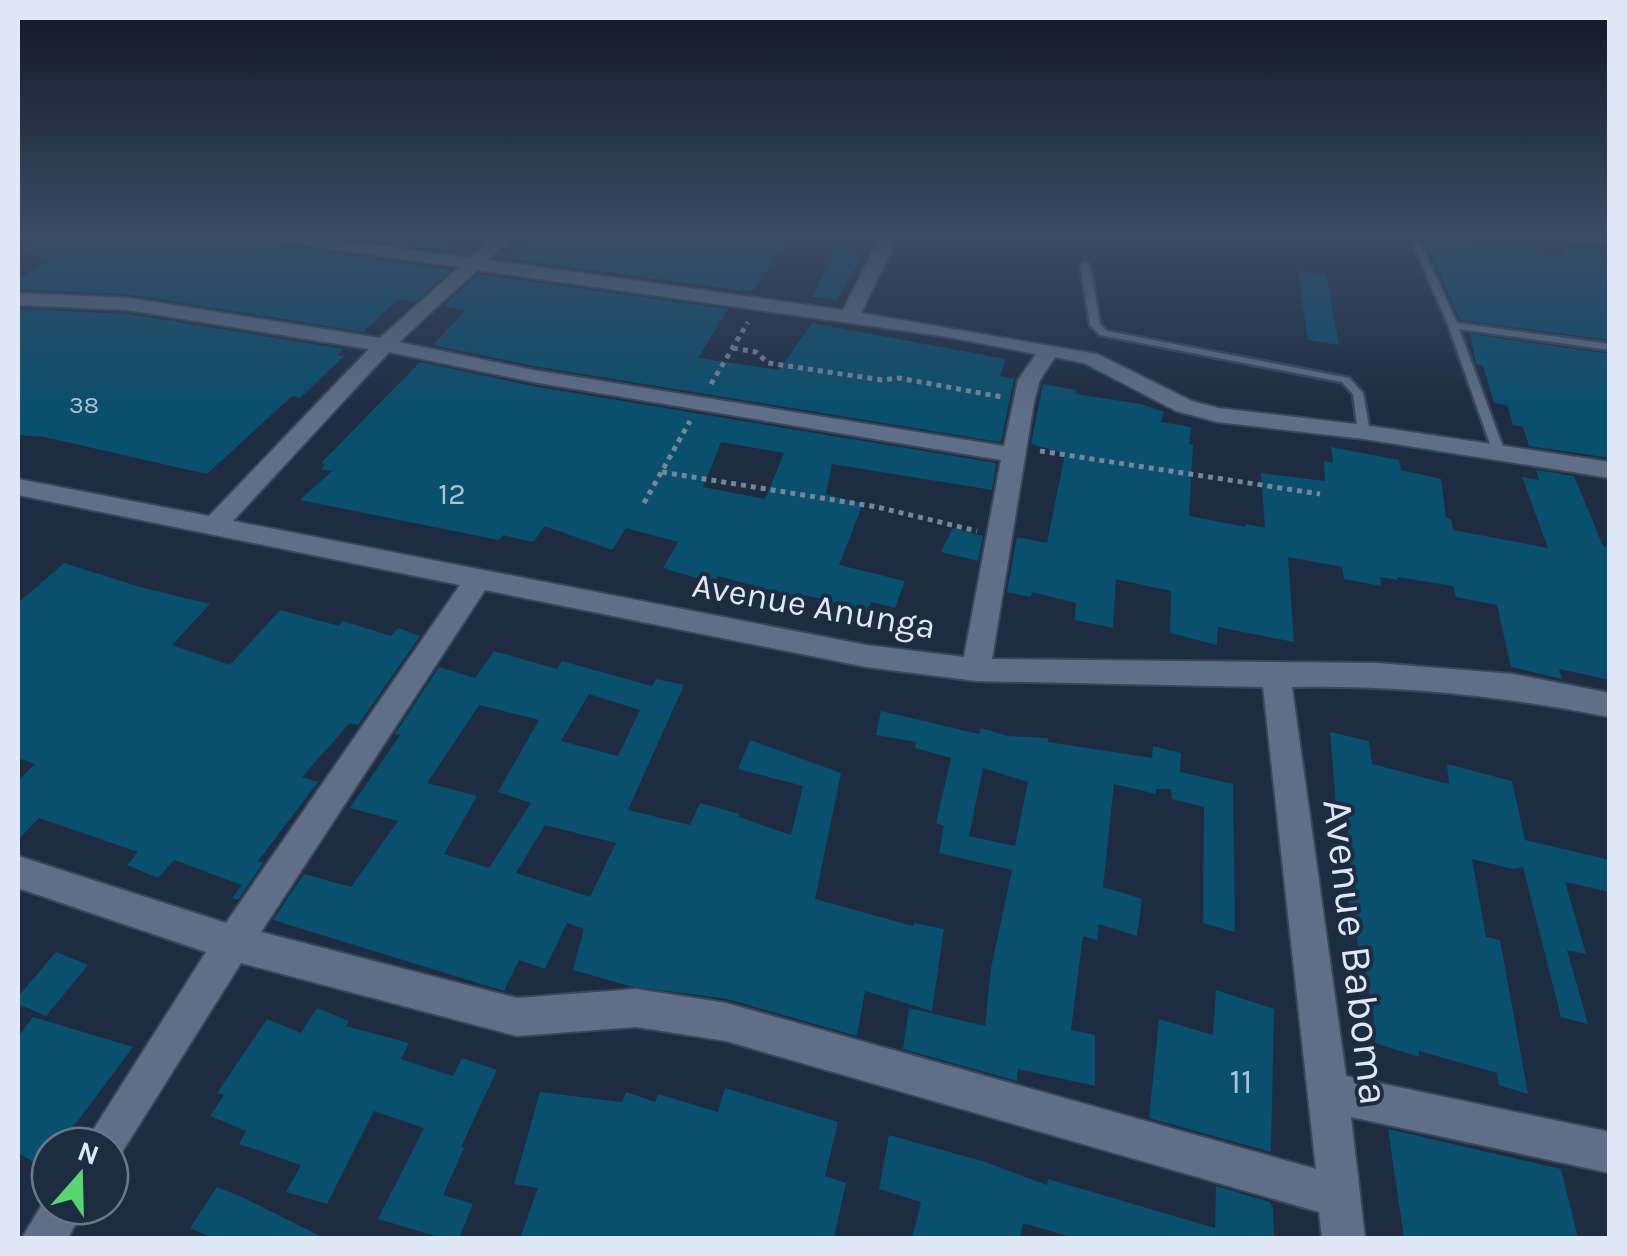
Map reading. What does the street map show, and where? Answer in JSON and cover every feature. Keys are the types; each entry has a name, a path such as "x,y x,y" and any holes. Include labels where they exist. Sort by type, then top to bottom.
{"street":[{"path":"215,525 384,346 442,294"},
{"path":"683,294 948,331 1090,358 1184,406 1217,415 1364,432 1610,470"},
{"path":"848,318 860,294"},
{"path":"18,299 57,304 96,300 384,346 533,376 1014,451"},
{"path":"976,670 1023,402 1029,380 1048,352"},
{"name":"Avenue Anunga","path":"24,494 215,525 760,638 976,670 1276,676 1377,674 1513,686 1610,705"},
{"path":"115,1126 233,942 476,581"},
{"name":"Avenue Baboma","path":"1276,676 1329,1092 1343,1238"},
{"path":"18,872 233,942 517,1017 636,1008 726,1022 1339,1197"},
{"path":"1329,1092 1610,1153"}],"lane":[{"path":"1089,294 1094,325 1104,333 1345,380 1358,393 1364,432"},
{"path":"1440,294 1500,455"},
{"path":"1453,324 1610,346"}],"path":[{"path":"733,348 756,352 768,362 840,375 898,378 1023,402"},
{"path":"1014,451 1320,494"},
{"path":"662,472 877,507 1002,537"}],"building":[{"path":"118,294 424,294 415,302 399,299 363,332"},
{"path":"457,294 618,294 728,309 698,358 779,370 812,323 1006,359 1000,376 1014,379 1000,442 534,366 433,345 466,310 443,306"},
{"path":"814,294 841,294 837,300 812,297"},
{"path":"1301,294 1330,294 1339,345 1308,340"},
{"path":"1448,294 1610,294 1610,340 1460,320"},
{"path":"18,309 128,314 344,349 337,355 344,356 300,398 292,396 207,474 44,437 18,435"},
{"path":"1470,334 1610,354 1610,458 1529,446 1523,427 1513,425 1507,405 1494,403 1483,366 1476,364"},
{"path":"420,362 532,386 996,463 992,490 832,464 826,494 863,504 839,565 905,581 895,608 871,602 867,611 718,576 713,583 663,568 678,542 626,528 612,550 545,526 533,542 503,535 499,540 300,500 332,471 321,469 325,464 321,463","holes":["721,442 784,453 765,499 703,487"]},
{"path":"1043,384 1076,390 1075,394 1141,404 1164,412 1161,422 1191,427 1189,516 1246,527 1265,528 1261,473 1325,481 1324,461 1333,463 1331,447 1399,460 1401,470 1441,479 1446,518 1451,519 1453,530 1548,548 1522,477 1539,480 1536,470 1574,476 1603,546 1610,548 1610,680 1559,669 1562,679 1511,667 1497,605 1456,597 1453,586 1380,577 1381,586 1344,579 1342,567 1288,557 1294,642 1218,627 1217,645 1170,633 1171,591 1116,579 1113,628 1075,620 1076,603 1032,592 1031,597 1007,592 1017,537 1047,543 1065,454 1031,444"},
{"path":"953,528 983,536 978,561 941,552"},
{"path":"64,563 210,604 172,645 230,665 280,610 339,626 343,621 391,636 398,628 420,636 358,725 350,723 302,777 318,782 258,861 263,863 238,900 232,898 242,885 174,860 158,878 127,865 138,852 39,818 18,840 18,781 35,764 18,758 18,603"},
{"path":"494,651 557,669 562,661 652,686 656,679 684,685 628,810 690,825 700,803 791,835 803,786 738,769 750,740 841,773 815,899 913,926 914,923 944,929 932,1011 865,991 857,1036 727,999 630,986 573,970 584,929 567,923 545,969 519,960 504,991 273,920 304,874 351,887 398,821 350,808 400,735 395,734 439,667 475,678","holes":["589,694 640,710 618,756 561,741","479,705 539,720 498,792 531,803 489,868 444,854 477,796 427,783","545,825 616,843 590,897 516,873"]},
{"path":"881,711 979,734 981,728 1008,736 1048,738 1048,742 1152,758 1153,746 1181,753 1180,772 1233,784 1235,932 1203,923 1204,807 1172,799 1171,789 1156,789 1156,794 1114,784 1103,887 1142,899 1137,936 1099,924 1097,940 1083,936 1071,1030 1095,1035 1095,1086 1018,1069 1017,1081 903,1049 909,1008 985,1026 991,968 1012,870 939,853 944,826 936,823 951,758 915,748 916,742 876,735","holes":["983,768 1028,782 1015,846 969,836"]},
{"path":"1330,732 1369,741 1372,764 1449,784 1447,764 1512,781 1525,840 1610,860 1610,892 1565,882 1586,954 1567,950 1588,1024 1561,1017 1523,867 1513,869 1472,859 1486,937 1500,940 1528,1094 1499,1085 1497,1073 1419,1051 1419,1057 1375,1043 1373,1010 1343,879 1352,881 1346,810 1336,807"},
{"path":"56,952 88,965 46,1016 18,1004 18,997"},
{"path":"1216,990 1274,1009 1271,1152 1149,1118 1159,1019 1213,1035"},
{"path":"317,1008 349,1021 346,1026 409,1043 401,1059 453,1076 462,1058 497,1070 443,1195 473,1204 459,1238 443,1238 378,1219 424,1128 374,1111 327,1204 286,1192 301,1165 239,1144 246,1131 210,1116 224,1095 217,1093 267,1019 301,1033"},
{"path":"33,1017 133,1047 74,1126 30,1126 30,1160 18,1153 18,1037"},
{"path":"725,1088 838,1122 825,1176 846,1183 834,1238 520,1238 538,1188 514,1184 540,1092 622,1102 626,1092 655,1102 658,1094 718,1112"},
{"path":"1388,1129 1561,1169 1578,1238 1404,1238"},
{"path":"889,1135 985,1162 1047,1185 1048,1179 1215,1228 1216,1186 1270,1202 1274,1238 1075,1238 1023,1223 1020,1238 912,1238 921,1202 879,1189"},
{"path":"217,1187 324,1238 214,1238 190,1228"}]}
